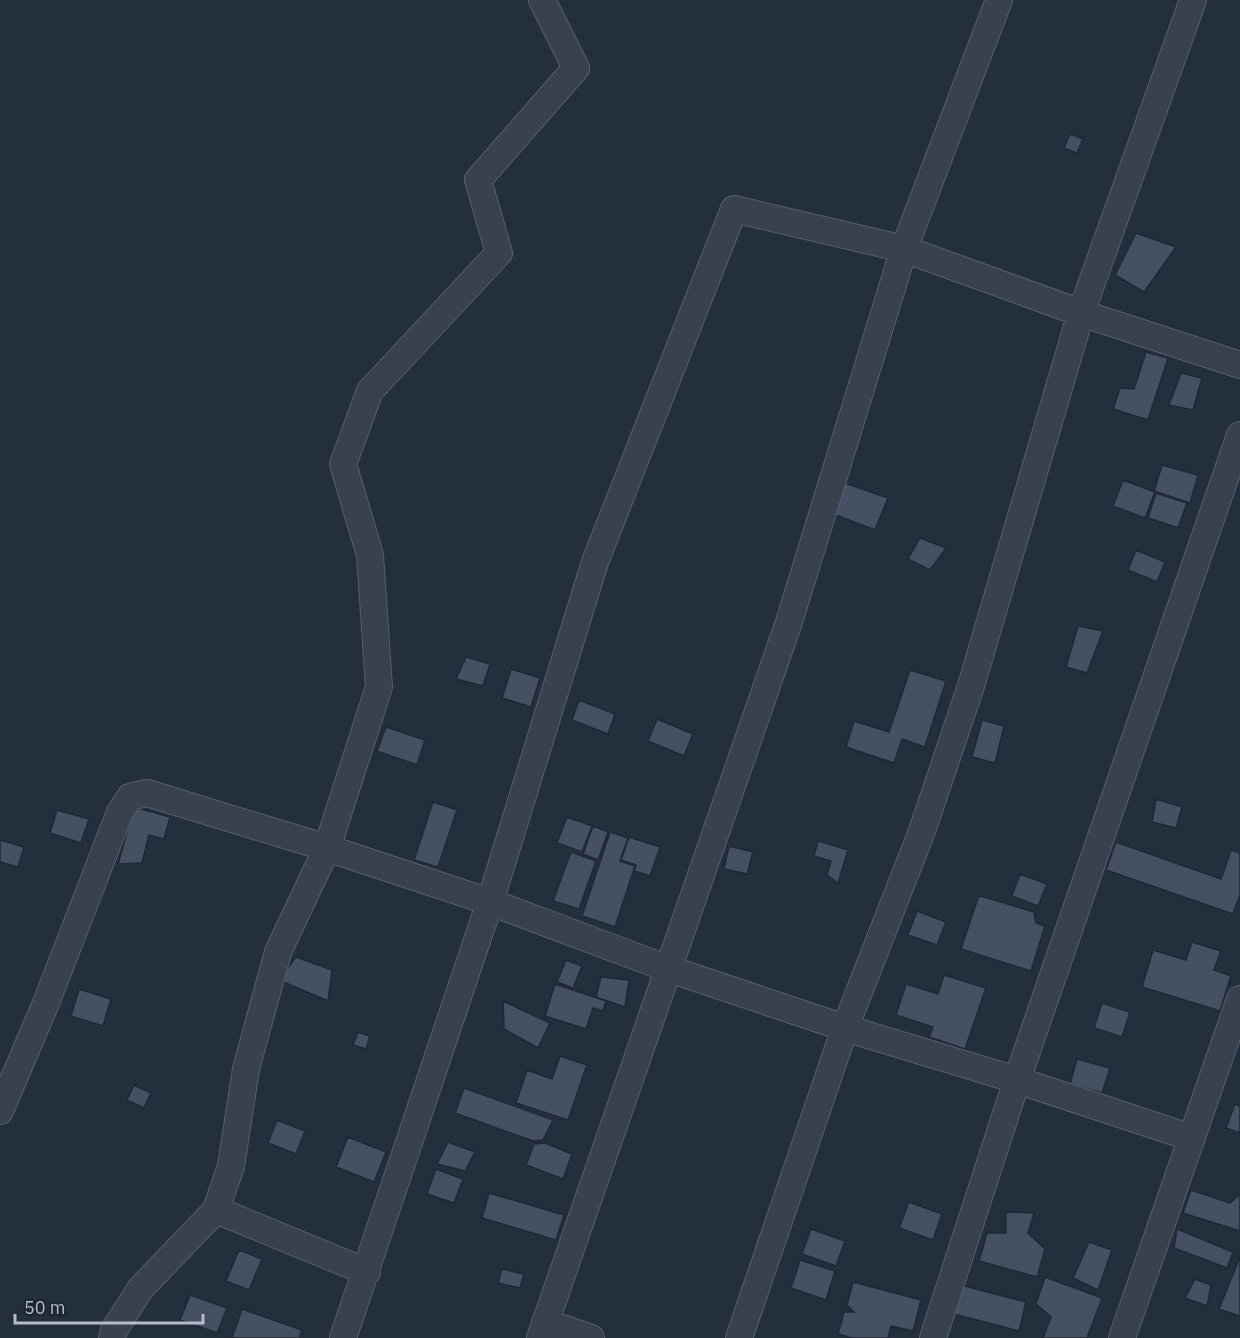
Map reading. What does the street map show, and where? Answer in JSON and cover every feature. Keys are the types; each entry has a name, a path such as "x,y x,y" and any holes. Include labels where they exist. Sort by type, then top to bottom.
{"street":[{"path":"112,1338 141,1288 216,1210 231,1166 246,1069 278,952 327,848 379,687 370,555 343,464 370,391 499,253 478,180 576,68 542,0"},
{"path":"591,1338 542,1330 789,622 904,249 999,0"},
{"path":"739,1338 845,1028 922,831 971,686 1081,313 1193,0"},
{"path":"343,1338 490,902 595,562 734,208 904,249 1081,313 1240,364"},
{"path":"933,1338 1017,1080 1240,435"},
{"path":"0,1111 46,1004 120,812 130,798 147,792 490,902 669,969 845,1028 1017,1080 1192,1137"},
{"path":"1122,1338 1240,999"},
{"path":"216,1210 367,1272"}],"building":[{"path":"1070,134 1083,139 1077,153 1064,148"},
{"path":"1136,233 1176,247 1144,292 1115,275"},
{"path":"1146,352 1168,358 1148,420 1113,409 1120,388 1134,389"},
{"path":"1181,373 1202,378 1193,410 1169,405"},
{"path":"1162,465 1198,475 1190,503 1154,491"},
{"path":"1123,480 1155,492 1145,518 1113,506"},
{"path":"845,483 888,498 875,530 833,514"},
{"path":"1156,493 1187,503 1178,528 1148,518"},
{"path":"920,538 946,548 930,570 908,559"},
{"path":"1136,550 1165,562 1157,582 1128,570"},
{"path":"1078,626 1103,631 1087,673 1066,667"},
{"path":"466,657 490,664 483,686 456,679"},
{"path":"511,669 540,678 531,707 502,698"},
{"path":"910,670 946,681 925,747 902,739 894,763 846,747 854,721 889,732"},
{"path":"579,700 615,714 608,734 572,720"},
{"path":"657,719 693,734 684,756 648,741"},
{"path":"982,720 1004,726 995,763 972,757"},
{"path":"386,727 425,740 417,765 377,751"},
{"path":"1156,799 1182,807 1176,828 1152,822"},
{"path":"433,802 457,810 438,867 414,860"},
{"path":"134,807 170,817 164,839 149,835 142,863 118,864"},
{"path":"57,810 89,819 81,843 50,833"},
{"path":"567,817 592,826 582,852 557,843"},
{"path":"593,826 608,832 598,860 583,854"},
{"path":"610,832 628,838 620,861 635,866 615,927 582,916"},
{"path":"629,837 660,847 650,876 634,871 636,865 621,860"},
{"path":"0,840 24,847 18,867 0,862"},
{"path":"818,841 848,850 838,883 827,875 831,861 814,856"},
{"path":"1116,842 1221,879 1231,850 1240,853 1240,895 1233,914 1106,870"},
{"path":"729,846 753,852 747,874 724,869"},
{"path":"571,852 596,861 579,909 553,901"},
{"path":"1020,874 1047,884 1038,906 1012,896"},
{"path":"981,896 1034,912 1036,923 1045,926 1031,971 961,949 978,898"},
{"path":"917,911 946,922 937,945 908,935"},
{"path":"1192,942 1221,951 1214,970 1231,976 1220,1011 1142,987 1153,950 1186,960"},
{"path":"296,957 332,970 328,1001 279,980"},
{"path":"566,960 582,966 573,988 557,982"},
{"path":"944,975 986,988 965,1049 929,1037 933,1027 896,1015 906,984 938,994"},
{"path":"601,977 629,980 625,1007 596,997"},
{"path":"555,984 606,1001 603,1011 593,1008 586,1029 545,1016"},
{"path":"79,989 111,999 103,1026 71,1016"},
{"path":"503,1001 550,1023 538,1048 504,1029"},
{"path":"1102,1003 1130,1012 1122,1037 1094,1028"},
{"path":"358,1032 370,1036 366,1049 353,1045"},
{"path":"560,1056 587,1065 568,1120 516,1103 527,1070 552,1079"},
{"path":"1077,1059 1110,1068 1102,1093 1070,1084"},
{"path":"134,1085 151,1093 144,1108 127,1100"},
{"path":"464,1088 553,1120 543,1140 533,1141 455,1113"},
{"path":"1235,1104 1240,1106 1240,1133 1226,1128"},
{"path":"277,1120 305,1131 296,1154 268,1143"},
{"path":"348,1137 386,1152 374,1182 336,1167"},
{"path":"448,1142 475,1152 465,1171 437,1164"},
{"path":"545,1143 572,1154 563,1179 526,1165 534,1144"},
{"path":"436,1169 463,1179 454,1203 427,1194"},
{"path":"1191,1190 1230,1203 1240,1194 1240,1231 1183,1213"},
{"path":"489,1193 564,1215 556,1240 482,1218"},
{"path":"909,1202 942,1214 933,1240 899,1228"},
{"path":"1006,1212 1034,1213 1028,1233 1045,1249 1037,1277 979,1261 987,1233 1006,1233"},
{"path":"811,1229 845,1241 836,1266 802,1254"},
{"path":"1177,1229 1233,1252 1227,1268 1174,1248"},
{"path":"1089,1242 1112,1250 1098,1290 1073,1278"},
{"path":"239,1250 262,1259 249,1290 226,1281"},
{"path":"1240,1257 1240,1316 1219,1309"},
{"path":"800,1260 835,1271 826,1300 791,1288"},
{"path":"502,1269 524,1274 520,1288 498,1283"},
{"path":"1045,1277 1102,1298 1087,1338 1043,1338 1051,1317 1036,1304"},
{"path":"1195,1279 1211,1285 1207,1306 1185,1298"},
{"path":"853,1282 921,1300 913,1331 891,1326 888,1338 852,1338 838,1334 844,1312 854,1312 847,1305"},
{"path":"961,1285 1026,1302 1019,1331 954,1314"},
{"path":"190,1295 227,1308 217,1333 180,1320"},
{"path":"242,1309 302,1330 299,1338 232,1338"}]}
